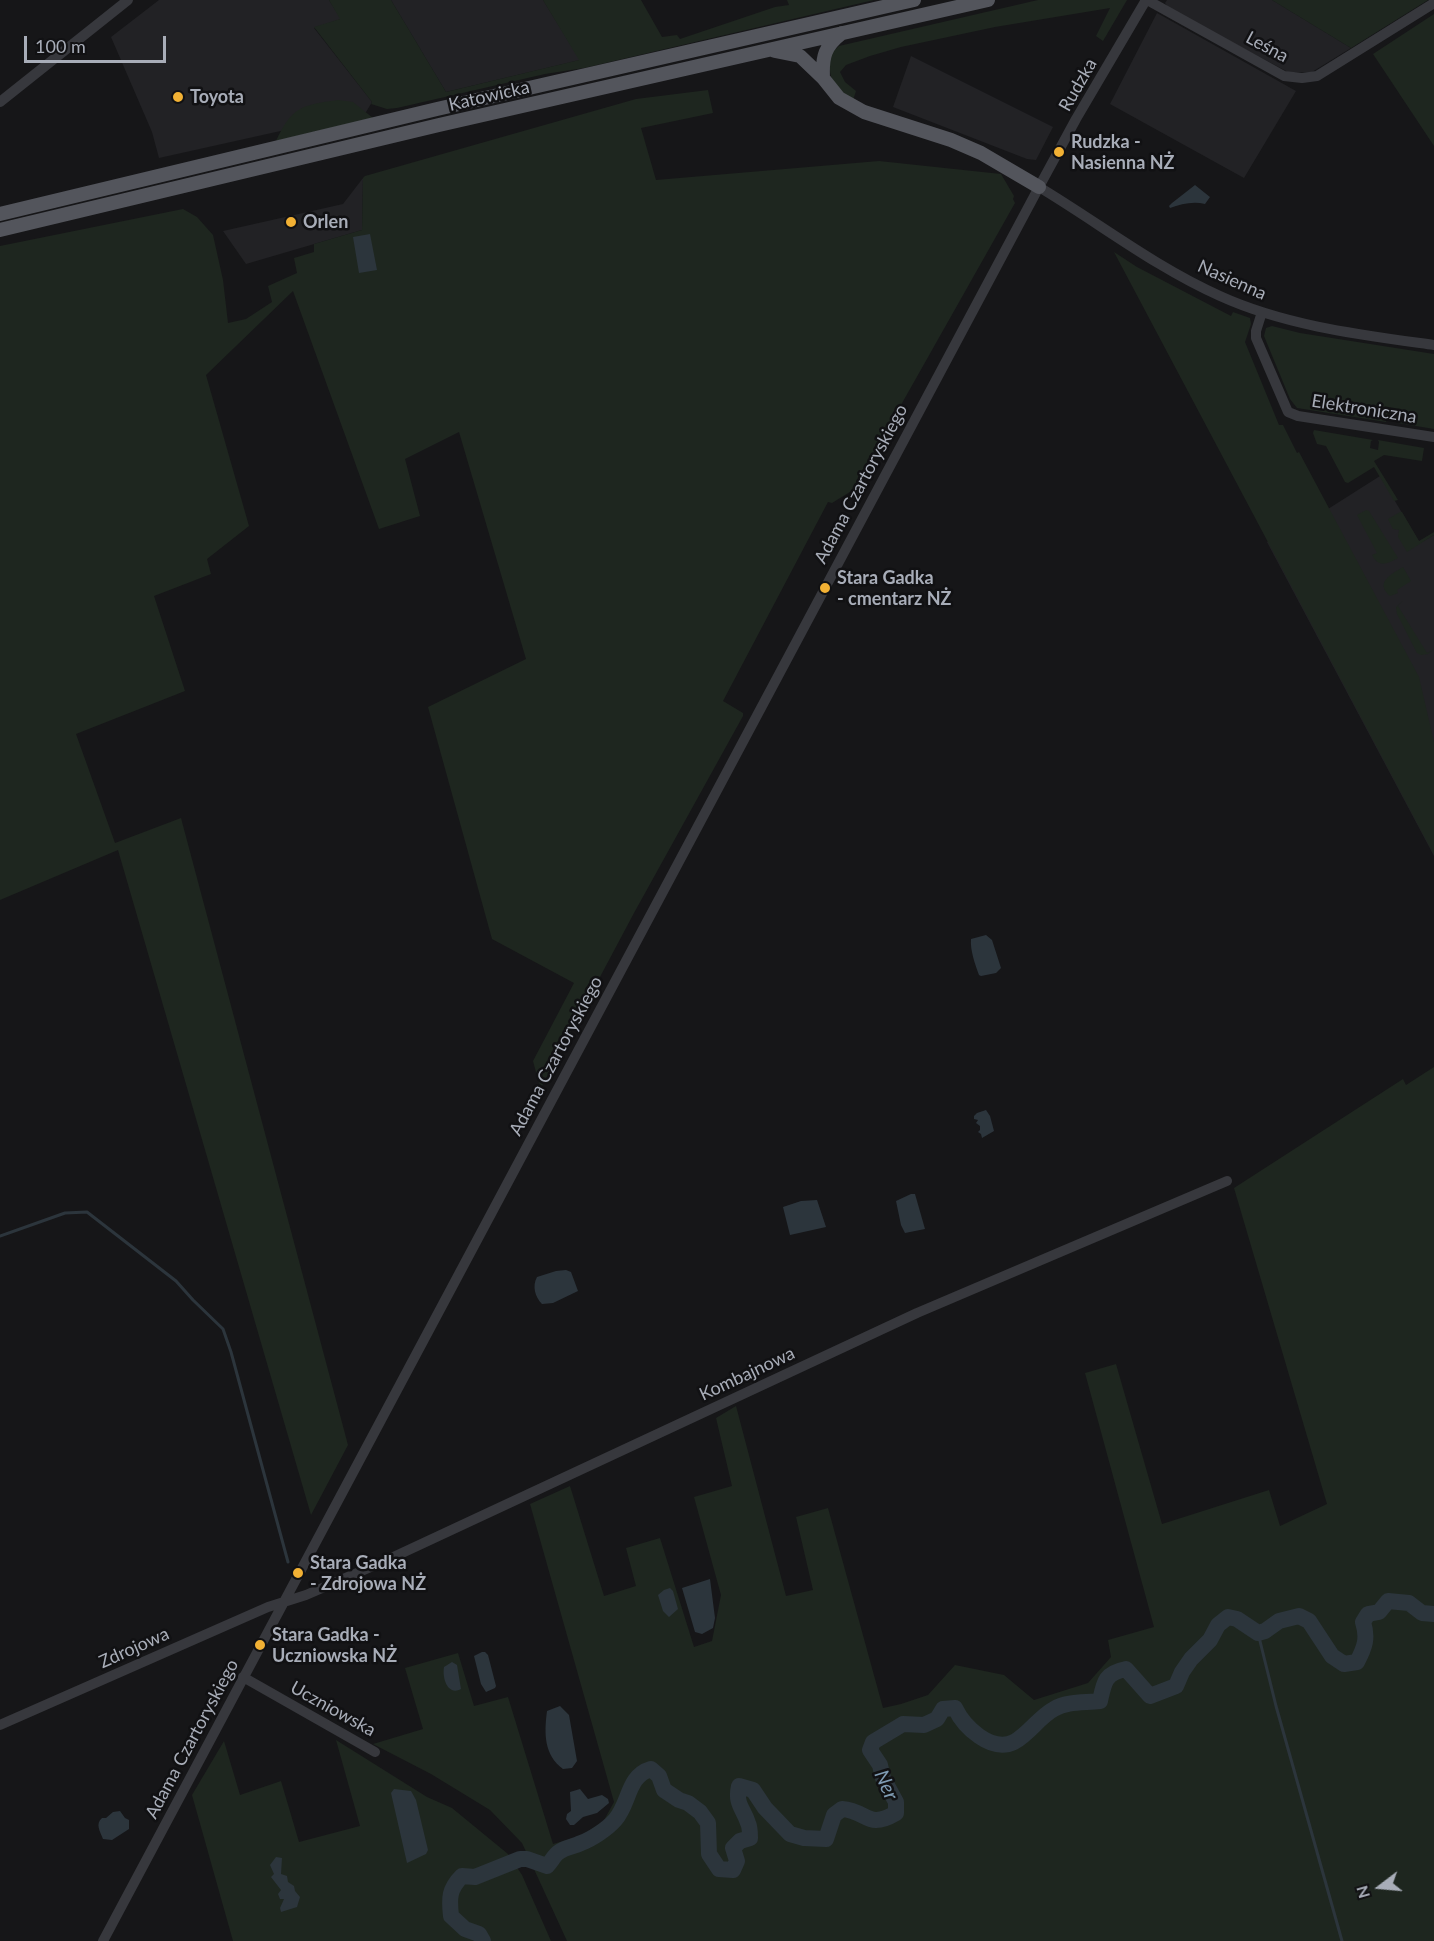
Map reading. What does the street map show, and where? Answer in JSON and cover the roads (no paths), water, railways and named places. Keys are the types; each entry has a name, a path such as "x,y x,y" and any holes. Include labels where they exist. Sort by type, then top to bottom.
{"main road":[{"name":"Katowicka","path":"0,214 437,109 914,0"},
{"name":"Katowicka","path":"0,230 988,0"},
{"path":"823,78 822,62 826,50 833,40 844,32"},
{"path":"769,50 800,56 823,78 839,98 851,106 951,140 981,153 1039,187"}],"street":[{"path":"0,102 128,0"},
{"name":"Leśna","path":"1147,0 1284,76 1302,78 1317,75 1434,3"},
{"name":"Rudzka","path":"1039,187 1076,119 1147,0"},
{"name":"Nasienna","path":"1039,187 1118,240 1220,296 1262,312 1319,326 1434,345"},
{"name":"Adama Czartoryskiego","path":"103,1941 1039,187"},
{"name":"Elektroniczna","path":"1262,312 1256,338 1288,412 1298,416 1434,437"},
{"name":"Kombajnowa","path":"283,1603 408,1551 917,1313 1227,1181"},
{"name":"Zdrojowa","path":"0,1725 268,1607 283,1603"},
{"name":"Uczniowska","path":"243,1677 375,1752"}],"waterway":[{"path":"0,1236 65,1213 87,1212 176,1281 223,1329 288,1562"},
{"name":"Ner","path":"483,1941 479,1934 465,1929 451,1916 451,1894 462,1876 475,1877 520,1859 547,1866 559,1852 590,1839 612,1823 620,1813 637,1778 651,1769 659,1776 664,1790 700,1812 708,1823 709,1854 719,1869 733,1870 737,1861 733,1848 740,1841 750,1838 749,1825 739,1802 739,1786 753,1790 765,1808 790,1834 804,1838 826,1839 834,1815 842,1809 851,1810 873,1820 886,1818 896,1813 896,1802 883,1778 880,1765 870,1750 873,1742 903,1724 924,1725 937,1719 943,1709 955,1708 965,1723 979,1736 996,1744 1005,1744 1019,1739 1044,1716 1059,1706 1100,1701 1107,1679 1119,1671 1126,1669 1150,1696 1176,1686 1191,1659 1210,1640 1218,1625 1228,1617 1237,1619 1258,1633 1279,1621 1299,1616 1309,1621 1332,1656 1344,1664 1357,1662 1365,1642 1363,1622 1368,1614 1379,1612 1388,1601 1409,1603 1422,1613 1434,1614"},
{"path":"1258,1633 1276,1706 1342,1941"}],"place":[{"name":"Toyota","path":"178,97"},
{"name":"Rudzka - Nasienna NŻ","path":"1059,152"},
{"name":"Orlen","path":"291,222"},
{"name":"Stara Gadka - cmentarz NŻ","path":"825,588"},
{"name":"Stara Gadka - Zdrojowa NŻ","path":"298,1573"},
{"name":"Stara Gadka - Uczniowska NŻ","path":"260,1645"}]}
